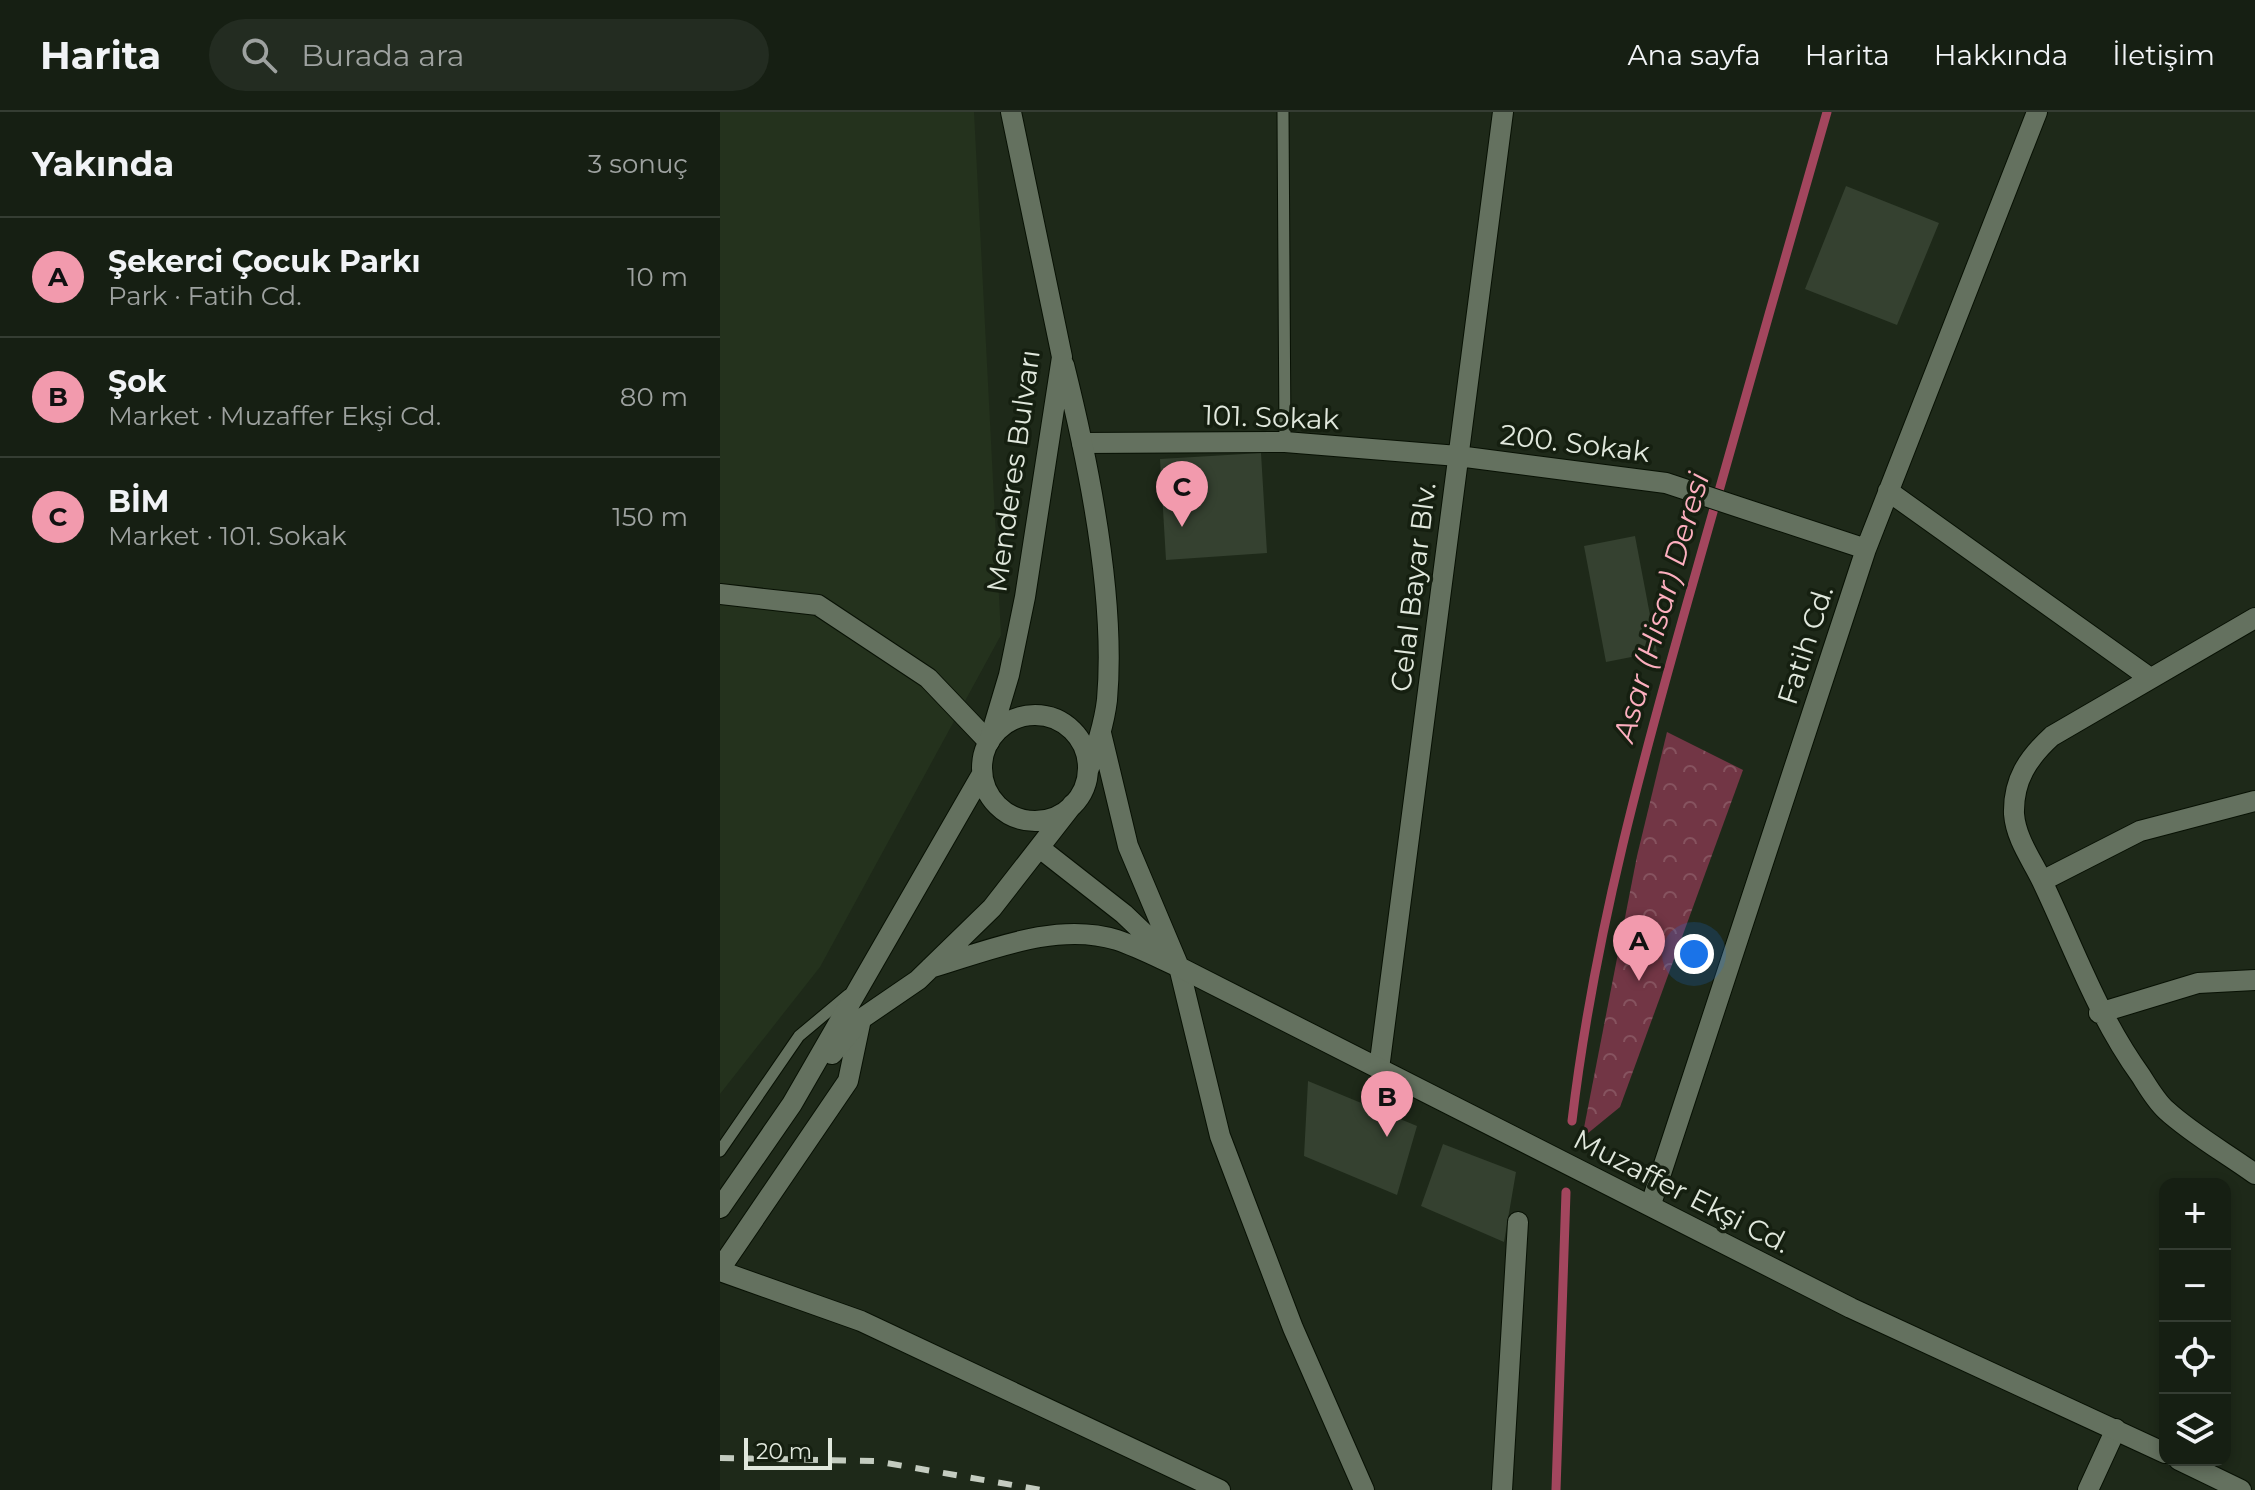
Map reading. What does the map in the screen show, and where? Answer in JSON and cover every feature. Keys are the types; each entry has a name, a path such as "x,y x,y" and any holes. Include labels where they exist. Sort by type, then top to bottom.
{"street":[{"name":"Menderes Bulvarı","path":"989,742 1009,675 1025,597 1062,357 1011,112"},
{"name":"Celal Bayar Blv.","path":"1379,1069 1503,112"},
{"name":"Fatih Cd.","path":"1651,1204 1866,549 2037,112"},
{"path":"720,1208 792,1104 861,1019 930,968 992,908 1041,849 1083,789 1101,732 1109,652 1082,443 1062,357"},
{"name":"101. Sokak","path":"1082,443 1285,442 1458,456"},
{"name":"200. Sokak","path":"1458,456 1666,483 1866,549"},
{"path":"1888,491 2150,678"},
{"path":"720,594 818,605 928,678 989,742"},
{"path":"2255,618 2052,736 2033,753 2021,772 2015,795 2014,818 2021,841 2042,881 2099,1013 2165,1110 2255,1174"},
{"path":"1073,804 1059,815 1026,820 996,804 982,774 982,758 989,742 1013,719 1031,715 1049,717 1065,724 1078,737 1086,753 1088,771"},
{"path":"1101,732 1128,846 1179,967 1220,1136 1293,1328 1364,1490"},
{"path":"792,1104 982,774"},
{"path":"2042,881 2140,831 2255,801"},
{"path":"1041,849 1124,914 1179,967"},
{"path":"930,968 1044,937 1073,935 1116,940 1179,967"},
{"name":"Muzaffer Ekşi Cd.","path":"1179,967 1851,1308 2159,1450"},
{"path":"2099,1013 2198,983 2255,980"},
{"path":"861,1019 848,1081 720,1270 861,1321 1220,1490"},
{"path":"1502,1490 1518,1222"},
{"path":"2088,1490 2116,1429"},
{"path":"2191,1466 2241,1490"}],"lane":[{"path":"1283,112 1285,442"},
{"path":"720,1151 799,1036 861,985"}],"shaded area":[{"path":"720,112 974,112 1001,635 820,967 720,1094"}],"green space":[{"path":"1667,732 1743,770 1620,1107 1582,1138 1637,856"}],"building":[{"path":"1846,186 1939,223 1897,325 1805,289"},
{"path":"1261,453 1267,553 1166,560 1160,459"},
{"path":"1635,536 1657,652 1606,662 1584,546"},
{"path":"1308,1081 1417,1126 1397,1195 1304,1156"},
{"path":"1443,1144 1516,1172 1504,1242 1421,1206"}],"waterway":[{"name":"Asar (Hisar) Deresi","path":"1572,1121 1593,982 1640,776 1827,112"},
{"name":"Asar (Hisar) Deresi","path":"1556,1490 1566,1192"}],"railway":[{"path":"720,1458 875,1461 1041,1490"}],"place":[{"name":"BİM","path":"1182,527"},
{"name":"Şekerci Çocuk Parkı","path":"1639,981"},
{"name":"Şok","path":"1387,1137"}]}
